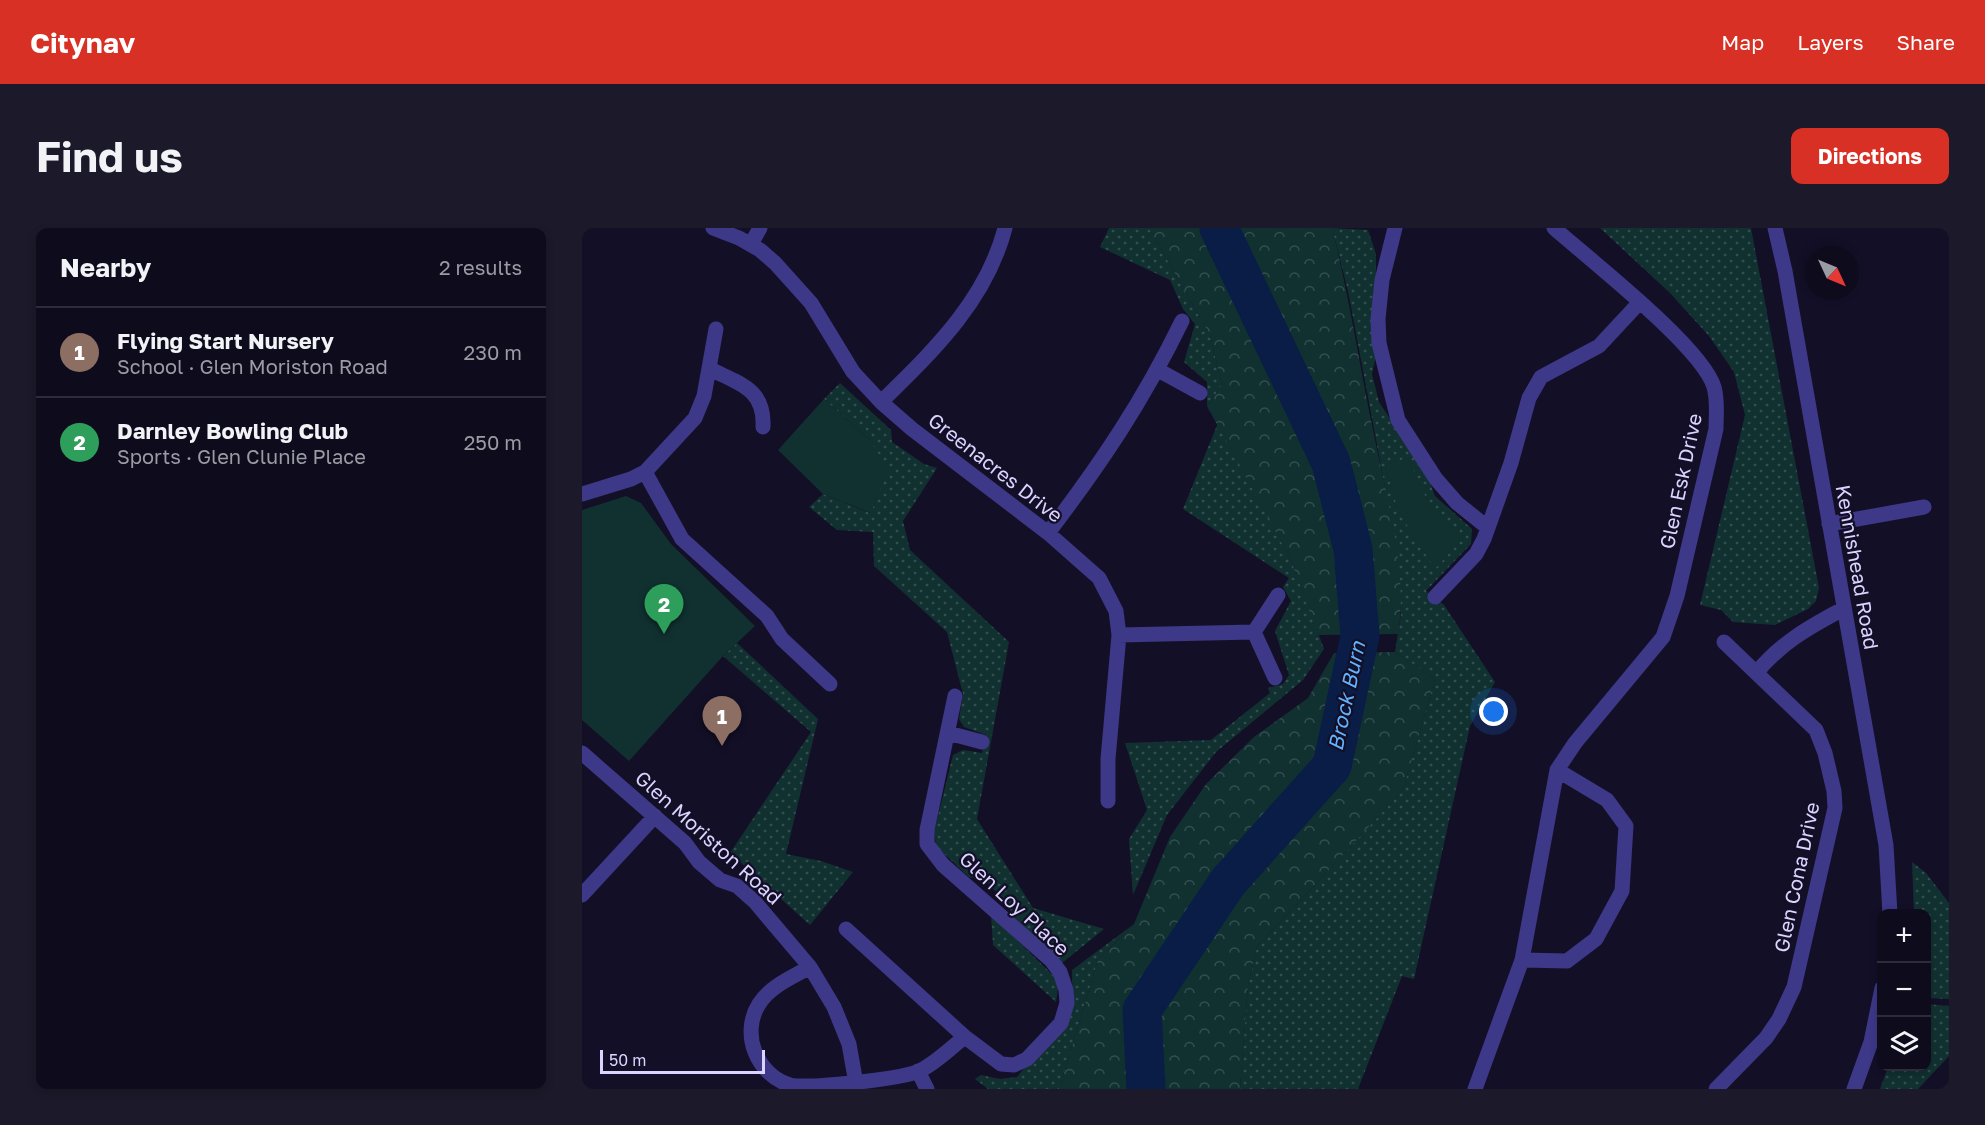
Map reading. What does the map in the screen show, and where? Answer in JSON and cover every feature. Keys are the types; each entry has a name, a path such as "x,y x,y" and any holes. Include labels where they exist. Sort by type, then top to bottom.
{"street":[{"name":"Greenacres Drive","path":"713,228 751,244 775,263 811,303 853,372 881,402 1048,534 1099,578 1116,611 1119,635 1108,759 1108,801"},
{"path":"751,244 759,228"},
{"path":"881,402 921,362 970,306 990,272 1005,228"},
{"name":"Glen Esk Drive","path":"1475,1089 1522,960 1557,770 1575,742 1663,637 1677,596 1716,429 1717,403 1714,387 1705,368 1677,337 1554,228"},
{"name":"Kennishead Road","path":"1774,228 1785,272 1886,845 1890,909"},
{"path":"1394,229 1378,300 1378,319 1379,343 1398,420 1436,479 1457,503 1488,528"},
{"path":"1436,597 1476,554 1512,463 1529,398 1541,378 1599,346 1639,303"},
{"path":"1048,534 1120,436 1158,370 1182,321"},
{"path":"582,494 631,479 645,472 695,418 704,396 716,328"},
{"path":"710,369 756,395 764,410 763,427"},
{"path":"1158,370 1200,393"},
{"path":"645,472 682,539 767,616 782,639 830,684"},
{"path":"1830,524 1924,507"},
{"path":"1254,632 1278,595"},
{"path":"1757,672 1774,651 1795,635 1843,609"},
{"path":"1119,635 1254,632"},
{"path":"1254,632 1275,678"},
{"name":"Glen Cona Drive","path":"1716,1089 1766,1038 1779,1019 1794,987 1835,808 1834,791 1825,753 1816,730 1724,642"},
{"name":"Glen Loy Place","path":"846,929 965,1037 1001,1064 1014,1065 1027,1059 1060,1023 1066,1003 1066,990 1060,972 1051,960 943,865 927,844 927,830 955,696"},
{"path":"948,733 981,742"},
{"name":"Glen Moriston Road","path":"582,753 655,816 720,880 737,886 755,902 810,967 838,1016 849,1044 856,1085"},
{"path":"1522,960 1567,961 1596,939 1623,891 1626,826 1607,800 1557,770"},
{"path":"582,895 655,816"},
{"path":"810,967 772,989 759,1004 752,1023 752,1043 759,1062 773,1076 791,1085 811,1087 856,1085 893,1078 918,1071 965,1037"},
{"path":"1854,1089 1871,1042 1877,1010"},
{"path":"918,1071 927,1089"}],"green space":[{"path":"1109,228 1149,228 1210,335 1222,385 1207,406 1207,382 1184,362 1195,324 1183,309 1170,280 1100,247"},
{"path":"1149,228 1332,228 1394,532 1401,610 1398,634 1318,635 1291,560 1207,406 1222,385 1210,335"},
{"path":"1332,228 1368,230 1376,254 1376,356 1372,374 1379,402 1427,475 1435,496 1472,529 1471,544 1426,591 1444,605 1495,682 1470,726 1414,979 1402,976 1358,1089 1240,1089 1248,985 1257,947 1403,790 1435,679 1395,652 1401,614 1394,535 1348,291"},
{"path":"1600,228 1751,228 1819,588 1816,601 1808,609 1775,625 1733,622 1721,610 1700,605 1745,415 1734,372 1709,336 1670,293"},
{"path":"840,383 891,430 892,442 924,464 937,468 903,521 910,550 1009,642 977,819 1033,908 1104,929 1062,963 1013,921 1009,906 985,880 969,877 936,846 934,832 953,755 963,750 982,753 986,735 964,727 959,719 963,694 947,632 874,566 873,532 837,530 809,507 823,494 870,513 870,440 824,399"},
{"path":"824,399 870,440 888,469 871,513 823,494 778,450"},
{"path":"1218,423 1291,560 1324,649 1303,680 1216,752 1167,815 1133,895 1129,839 1147,810 1125,743 1211,740 1270,693 1268,688 1283,684 1289,675 1275,631 1291,601 1283,587 1289,578 1183,509"},
{"path":"1408,458 1428,502 1464,537 1435,569 1398,511 1385,464"},
{"path":"626,496 641,503 671,544 755,626 723,656 629,761 582,720 582,510"},
{"path":"737,643 818,719 786,854 821,861 853,872 810,925 730,853 811,732 723,656"},
{"path":"1395,652 1435,679 1403,790 1257,947 1248,985 1240,1089 1059,1089 1098,960 1134,924 1170,837 1206,784 1254,737 1308,698 1334,653"},
{"path":"1912,862 1926,873 1949,903 1949,999 1931,998 1931,909 1914,909"},
{"path":"991,915 1059,981 1056,1002 993,945"},
{"path":"1134,924 1098,960 1059,1089 988,1089 975,1079 981,1075 1000,1079 1017,1077 1073,1008 1072,970"},
{"path":"1931,1004 1949,1006 1949,1056 1918,1089 1880,1089 1887,1071 1931,1071"}],"waterway":[{"name":"Brock Burn","path":"1146,1089 1142,1010 1228,882 1332,766 1360,636 1353,549 1331,463 1219,228"}],"place":[{"name":"Darnley Bowling Club","path":"664,634"},
{"name":"Flying Start Nursery","path":"722,746"}]}
